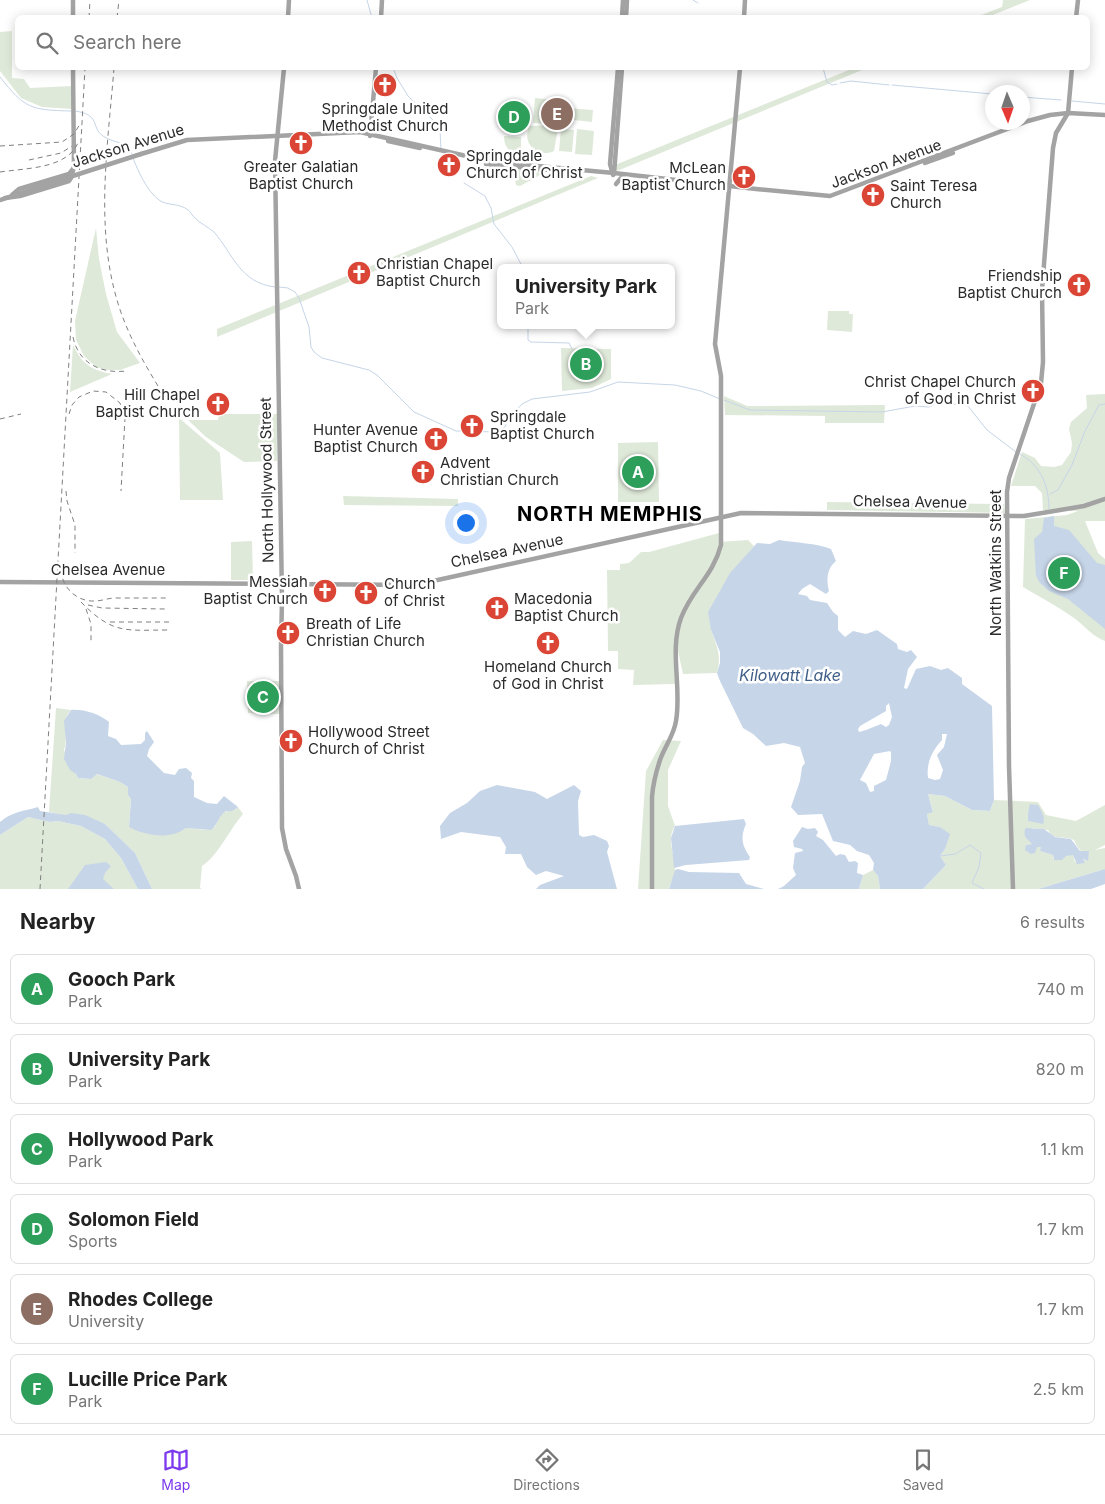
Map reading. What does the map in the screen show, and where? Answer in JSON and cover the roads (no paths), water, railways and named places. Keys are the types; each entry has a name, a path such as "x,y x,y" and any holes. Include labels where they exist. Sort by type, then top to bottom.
{"main road":[{"path":"73,0 73,15"},
{"path":"288,15 289,0"},
{"path":"381,15 382,0"},
{"path":"744,15 745,0"},
{"path":"1076,15 1078,0"},
{"path":"623,15 625,1"},
{"path":"625,1 626,15"},
{"path":"3,199 20,196 69,181 74,168 73,70"},
{"name":"North Hollywood Street","path":"284,70 275,161 282,584 282,828 286,849 299,889"},
{"path":"369,132 376,70"},
{"path":"613,174 610,164 620,70"},
{"path":"652,889 652,797 660,759 672,736 676,720 677,638 680,620 688,601 710,574 718,559 721,545 722,376 715,344 740,70"},
{"name":"North Watkins Street","path":"1014,889 1009,766 1007,516 1009,478 1042,383 1042,290 1053,148 1056,132 1068,113 1072,70"},
{"name":"Jackson Avenue","path":"613,174 832,198 937,159 1032,120 1068,113 1105,115"},
{"name":"Jackson Avenue","path":"3,199 188,140 369,132 493,162 728,187"},
{"path":"12,195 18,189 69,174 74,168"},
{"path":"616,184 624,176"},
{"name":"Chelsea Avenue","path":"0,582 415,585 741,513 1007,516 1058,511 1084,506 1105,498"}],"water":[{"path":"1054,516 1054,526 1069,530 1097,563 1105,565 1105,629 1068,599 1049,591 1040,583 1036,576 1034,539 1042,532 1044,518"},
{"name":"Kilowatt Lake","path":"779,540 812,544 831,549 836,561 828,574 829,591 826,594 810,584 798,594 807,596 810,600 827,603 838,616 838,630 845,637 853,631 866,634 877,630 897,644 898,649 907,652 911,650 917,657 908,669 904,688 907,689 916,669 930,666 941,670 948,668 962,678 962,684 992,706 994,800 990,811 972,810 945,796 928,794 933,812 927,814 929,825 940,827 950,834 945,849 940,856 946,865 923,889 880,889 878,876 873,870 874,863 869,855 857,851 850,845 833,841 822,814 798,815 791,807 800,781 802,767 805,763 800,747 784,743 766,746 743,728 720,681 717,673 720,663 720,652 711,630 708,612 730,573 757,543 770,544","holes":["889,703 892,717 889,725 886,727 881,724 859,732 860,726 886,711 886,706","942,734 947,734 944,747 937,755 943,770 940,779 935,780 928,778 928,767 935,748 942,740","890,751 891,761 886,780 874,786 874,791 870,792 866,783 860,780 874,754"]},
{"path":"71,710 86,711 105,719 109,722 108,736 116,739 121,745 141,744 145,740 145,733 147,731 154,742 147,756 164,773 175,775 179,769 186,768 192,773 194,797 207,803 217,804 224,796 238,807 223,813 211,830 186,828 173,834 158,835 143,833 129,827 131,799 128,795 128,787 120,782 97,774 91,779 78,778 70,770 64,759 66,743 64,721"},
{"path":"497,785 535,792 547,799 574,785 581,791 578,801 579,835 583,837 594,835 607,841 609,846 607,852 617,889 536,889 540,885 564,876 546,871 536,875 527,867 521,854 505,854 506,847 500,837 461,832 441,839 440,826 450,813 467,803 480,791"},
{"path":"1030,804 1038,805 1044,817 1043,824 1028,821"},
{"path":"38,807 40,811 66,815 71,813 85,815 105,824 135,853 152,889 138,889 121,858 105,839 81,826 28,817 0,835 0,822 4,819 18,812"},
{"path":"744,819 746,824 743,841 750,857 749,860 686,865 674,868 671,838 675,826"},
{"path":"802,827 808,829 815,828 818,832 816,836 823,840 836,856 840,854 845,855 849,862 855,861 858,863 857,873 863,875 859,889 778,889 796,875 793,868 795,853 803,851 794,847 793,841"},
{"path":"1026,828 1044,829 1055,837 1071,839 1080,851 1089,851 1088,861 1083,859 1085,863 1077,864 1073,855 1066,856 1062,860 1054,860 1053,855 1040,851 1041,847 1037,847 1035,853 1031,854 1025,850 1026,845 1032,844 1025,836"},
{"path":"106,862 111,866 103,879 114,889 68,889 85,865"},
{"path":"1105,869 1105,884 1091,889 1038,889"},
{"path":"675,870 689,872 739,873 746,884 764,889 669,889"}],"waterway":[{"path":"367,0 371,15"},
{"path":"693,0 698,3"},
{"path":"394,70 408,96 432,119 440,131 441,149"},
{"path":"824,70 827,82 832,85 837,84"},
{"path":"0,77 16,96 30,106 47,110 71,111"},
{"path":"840,83 851,81 889,85"},
{"path":"892,85 985,93"},
{"path":"1030,98 1061,100"},
{"path":"1072,101 1105,104"},
{"path":"75,111 89,115 99,133 123,144 132,154"},
{"path":"133,158 143,180 159,200 188,210 197,220 214,232 245,274 253,280 275,287"},
{"path":"464,183 485,196 491,208 494,224 512,247 521,264"},
{"path":"279,287 288,288 295,292 299,298 309,327 311,347 314,352 322,358 369,370 377,375 414,412 456,431 497,432 505,427 508,419 522,404 532,399 590,392 618,382 675,385 701,391 720,399"},
{"path":"528,329 528,340 531,342 569,343 572,349"},
{"path":"724,400 750,410 882,412 915,406 929,407 940,402 968,406 987,430 1016,452"},
{"path":"1050,494 1058,490 1072,465 1085,431 1099,405 1105,404"},
{"path":"1020,454 1032,463 1041,474 1047,491 1049,509"},
{"path":"940,856 955,854 970,845 981,853 979,867 972,883 984,889"}],"railway":[{"path":"89,15 90,0"},
{"path":"117,15 119,0"},
{"path":"40,889 85,70"},
{"path":"114,70 105,184 106,243 110,272 117,300 129,333 158,386"},
{"path":"0,146 62,142 74,134 80,124"},
{"path":"0,172 34,168 57,162 67,157 74,150 79,140"},
{"path":"29,160 61,153 72,146"},
{"path":"73,337 80,354 92,365 108,371 126,371"},
{"path":"69,414 72,405 79,397 93,391 106,392 120,403 125,418 121,491"},
{"path":"0,419 21,414"},
{"path":"66,491 67,501 75,525 75,553"},
{"path":"61,570 67,588 72,593 88,601 115,598 166,598"},
{"path":"81,602 102,620 121,628 131,630 169,630"},
{"path":"88,605 102,608 165,609"},
{"path":"86,609 91,624 91,642"},
{"path":"110,622 169,622"}],"place":[{"name":"Springdale United Methodist Church","path":"385,85"},
{"name":"Rhodes College","path":"557,114"},
{"name":"Solomon Field","path":"514,117"},
{"name":"Greater Galatian Baptist Church","path":"301,143"},
{"name":"Springdale Church of Christ","path":"449,165"},
{"name":"McLean Baptist Church","path":"744,177"},
{"name":"Saint Teresa Church","path":"873,195"},
{"name":"Christian Chapel Baptist Church","path":"359,273"},
{"name":"Friendship Baptist Church","path":"1079,285"},
{"name":"University Park","path":"586,364"},
{"name":"Christ Chapel Church of God in Christ","path":"1033,391"},
{"name":"Hill Chapel Baptist Church","path":"218,404"},
{"name":"Springdale Baptist Church","path":"472,426"},
{"name":"Hunter Avenue Baptist Church","path":"436,439"},
{"name":"Advent Christian Church","path":"423,472"},
{"name":"Gooch Park","path":"638,472"},
{"name":"Lucille Price Park","path":"1064,573"},
{"name":"Messiah Baptist Church","path":"325,591"},
{"name":"Church of Christ","path":"366,593"},
{"name":"Macedonia Baptist Church","path":"497,608"},
{"name":"Breath of Life Christian Church","path":"288,633"},
{"name":"Homeland Church of God in Christ","path":"548,643"},
{"name":"Hollywood Park","path":"263,697"},
{"name":"Hollywood Street Church of Christ","path":"291,741"}],"district":[{"name":"NORTH MEMPHIS","path":"610,514"}]}
